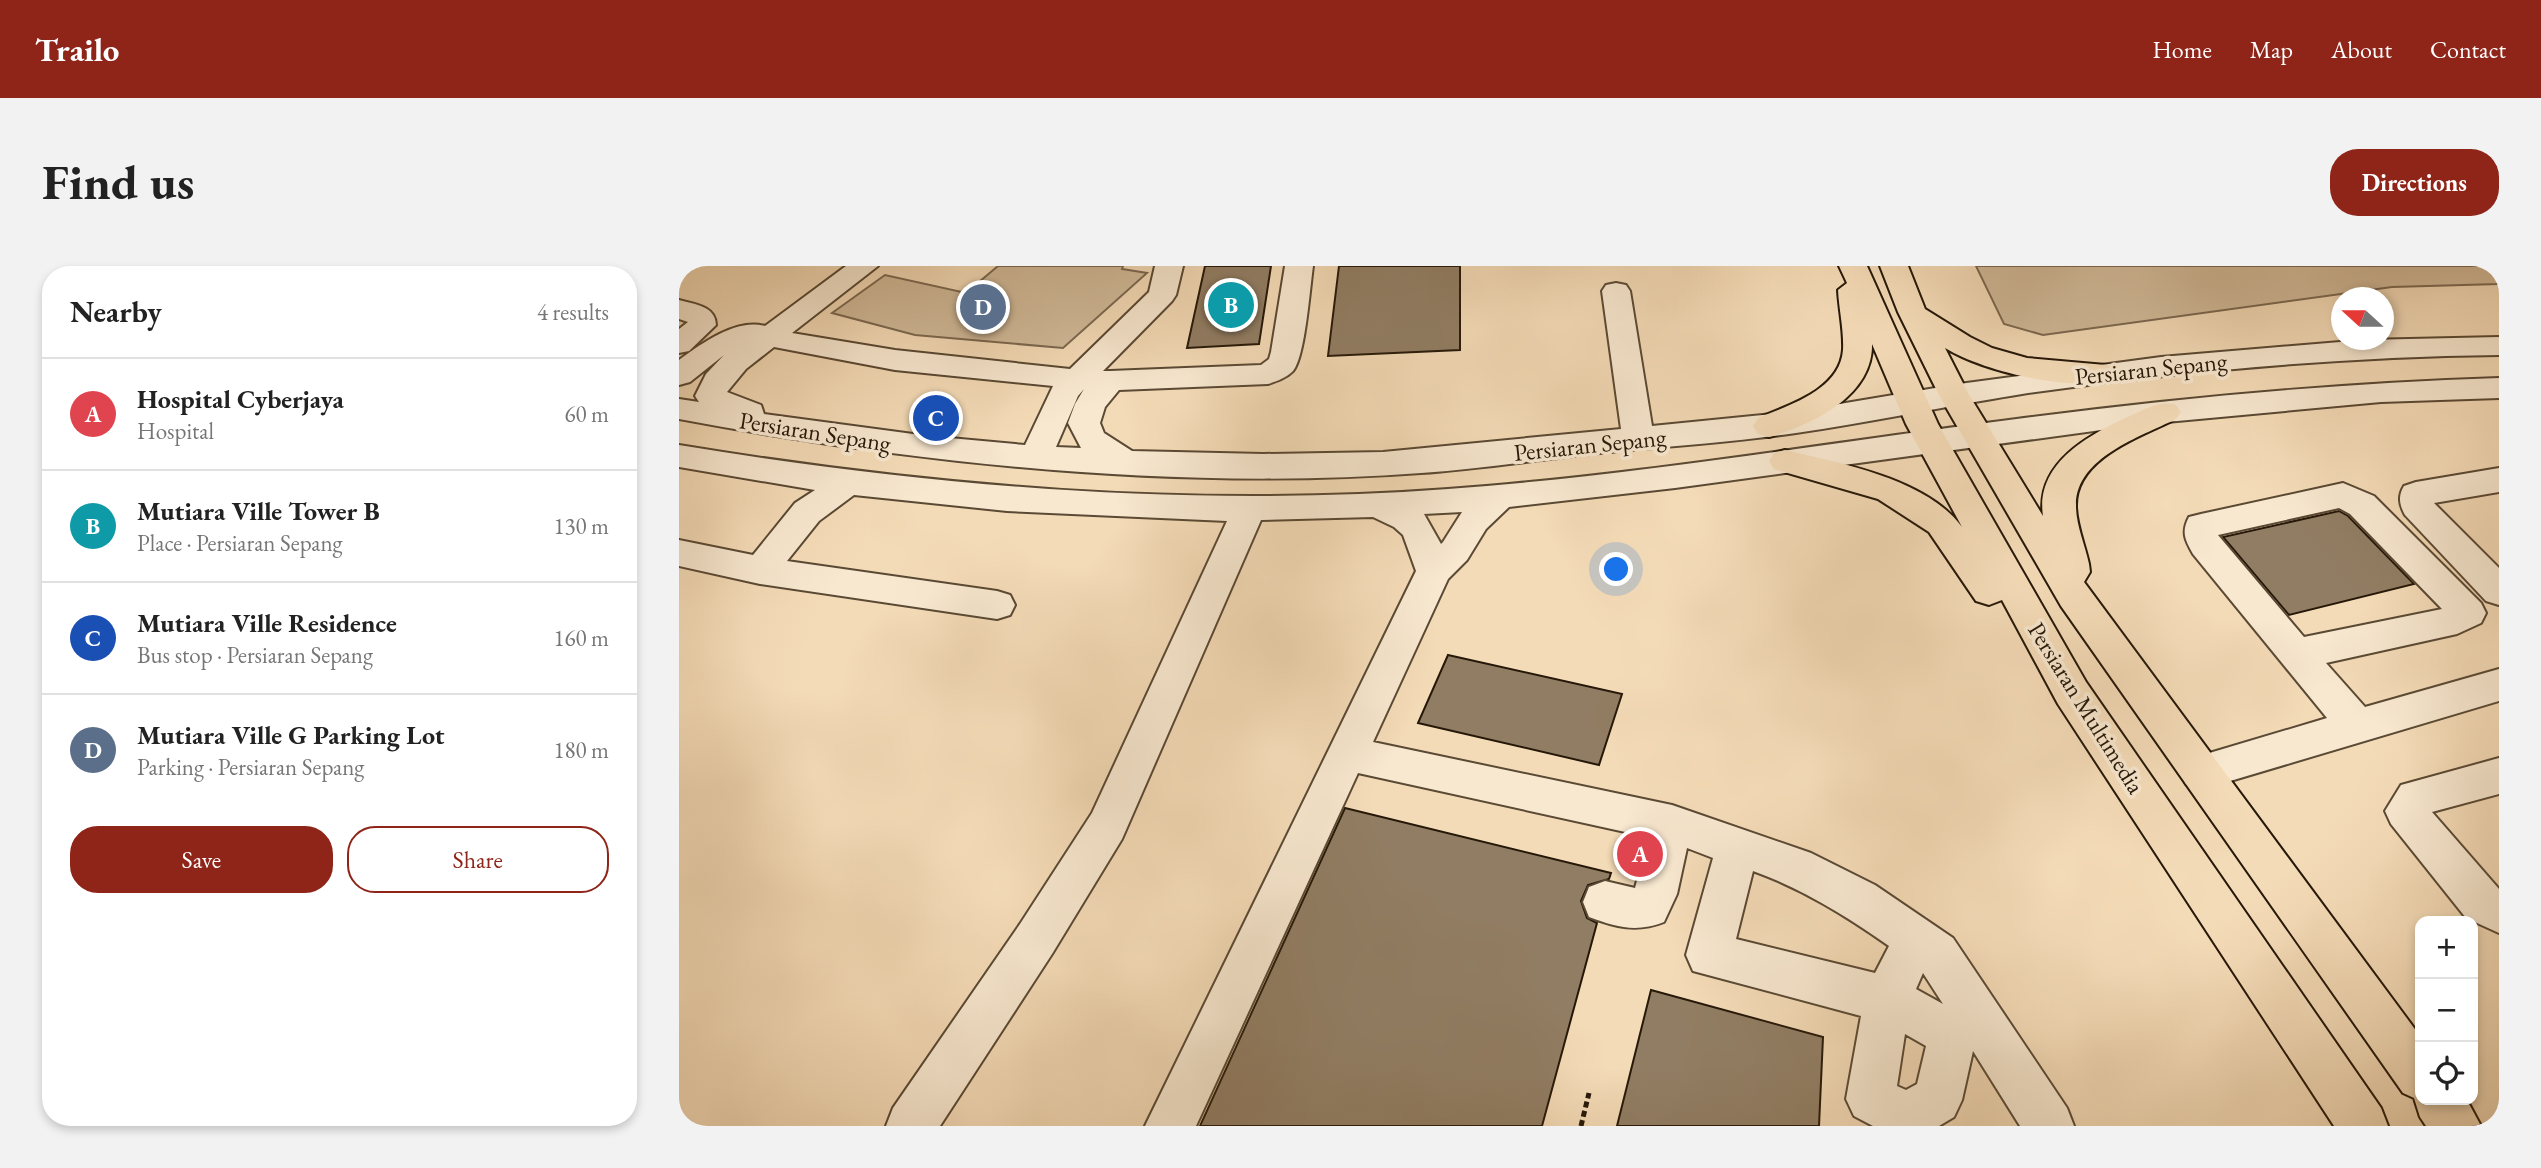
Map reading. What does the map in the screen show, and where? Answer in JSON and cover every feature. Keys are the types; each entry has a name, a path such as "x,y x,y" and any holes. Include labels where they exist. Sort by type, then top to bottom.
{"main road":[{"name":"Persiaran Multimedia","path":"1851,266 1930,440 2072,693 2363,1126"},
{"path":"1769,426 1821,400 1845,383 1857,357 1851,266"},
{"name":"Persiaran Multimedia","path":"1894,266 1912,312 1954,395 2074,596 2415,1069"},
{"path":"1912,312 1965,348 1998,362 2033,370 2106,373"},
{"path":"2074,596 2071,561 2059,506 2066,477 2093,449 2165,412"},
{"path":"1785,461 1891,491 1941,523 1992,595 2072,693"},
{"path":"2441,1105 2456,1126"}],"street":[{"path":"772,426 761,416 727,405 710,396 717,381 735,362 769,337 818,289 864,266"},
{"path":"1035,457 1065,391 1162,295 1169,266"},
{"path":"679,375 723,342 757,333 895,360 1076,379 1110,381 1268,374 1282,364 1286,352 1299,266"},
{"path":"1616,291 1638,439"},
{"path":"679,309 702,317 702,324 679,344"},
{"name":"Persiaran Sepang","path":"679,409 865,441 1035,457 1347,465 1476,458 1769,426 2106,373 2238,359 2442,346 2499,346"},
{"path":"1110,381 1090,404 1084,424 1091,440 1124,461"},
{"name":"Persiaran Sepang","path":"679,456 846,484 1005,502 1117,508 1373,504 1500,496 1785,461 1977,433 2268,400 2499,388"},
{"path":"2499,480 2416,494 2417,506 2499,591"},
{"path":"760,571 807,512 846,484"},
{"path":"2296,654 2457,620 2468,613 2362,505 2343,495 2201,526 2200,534 2205,545 2355,725"},
{"path":"1170,1126 1434,571 1455,551 1474,520 1500,496"},
{"path":"1373,504 1413,524 1419,531 1427,559 1434,571"},
{"path":"911,1126 1036,939 1107,826 1250,507"},
{"path":"679,553 862,589 997,605"},
{"path":"2200,772 2499,685"},
{"path":"1346,753 1672,824 1796,867 1860,900 1937,954 1960,1018 2049,1126"},
{"path":"2499,776 2416,797 2406,811 2482,903 2499,912"},
{"path":"1605,902 1631,909 1648,907 1655,894 1672,824"},
{"path":"1738,845 1709,955 1960,1018"},
{"path":"1916,939 1887,999 1871,1099 1907,1117 1937,1100 1960,1018"}],"path":[{"path":"1581,1126 1589,1093"}],"shaded area":[{"path":"998,266 1123,266 1122,269 1147,273 1063,348 915,335 832,313 885,275 966,293"},
{"path":"1976,266 2499,266 2499,284 2331,287 2331,295 2043,335 2004,324"}],"building":[{"path":"1205,266 1271,266 1259,344 1187,348"},
{"path":"1339,266 1460,266 1460,350 1328,356"},
{"path":"2339,511 2348,516 2414,584 2289,615 2223,537"},
{"path":"1448,655 1622,694 1599,765 1418,723"},
{"path":"1345,808 1611,873 1609,879 1588,885 1581,901 1587,918 1597,923 1542,1126 1200,1126"},
{"path":"1651,990 1823,1037 1819,1126 1617,1126"}],"place":[{"name":"Mutiara Ville Tower B","path":"1231,305"},
{"name":"Mutiara Ville G Parking Lot","path":"983,307"},
{"name":"Mutiara Ville Residence","path":"936,418"},
{"name":"Hospital Cyberjaya","path":"1640,854"}]}
